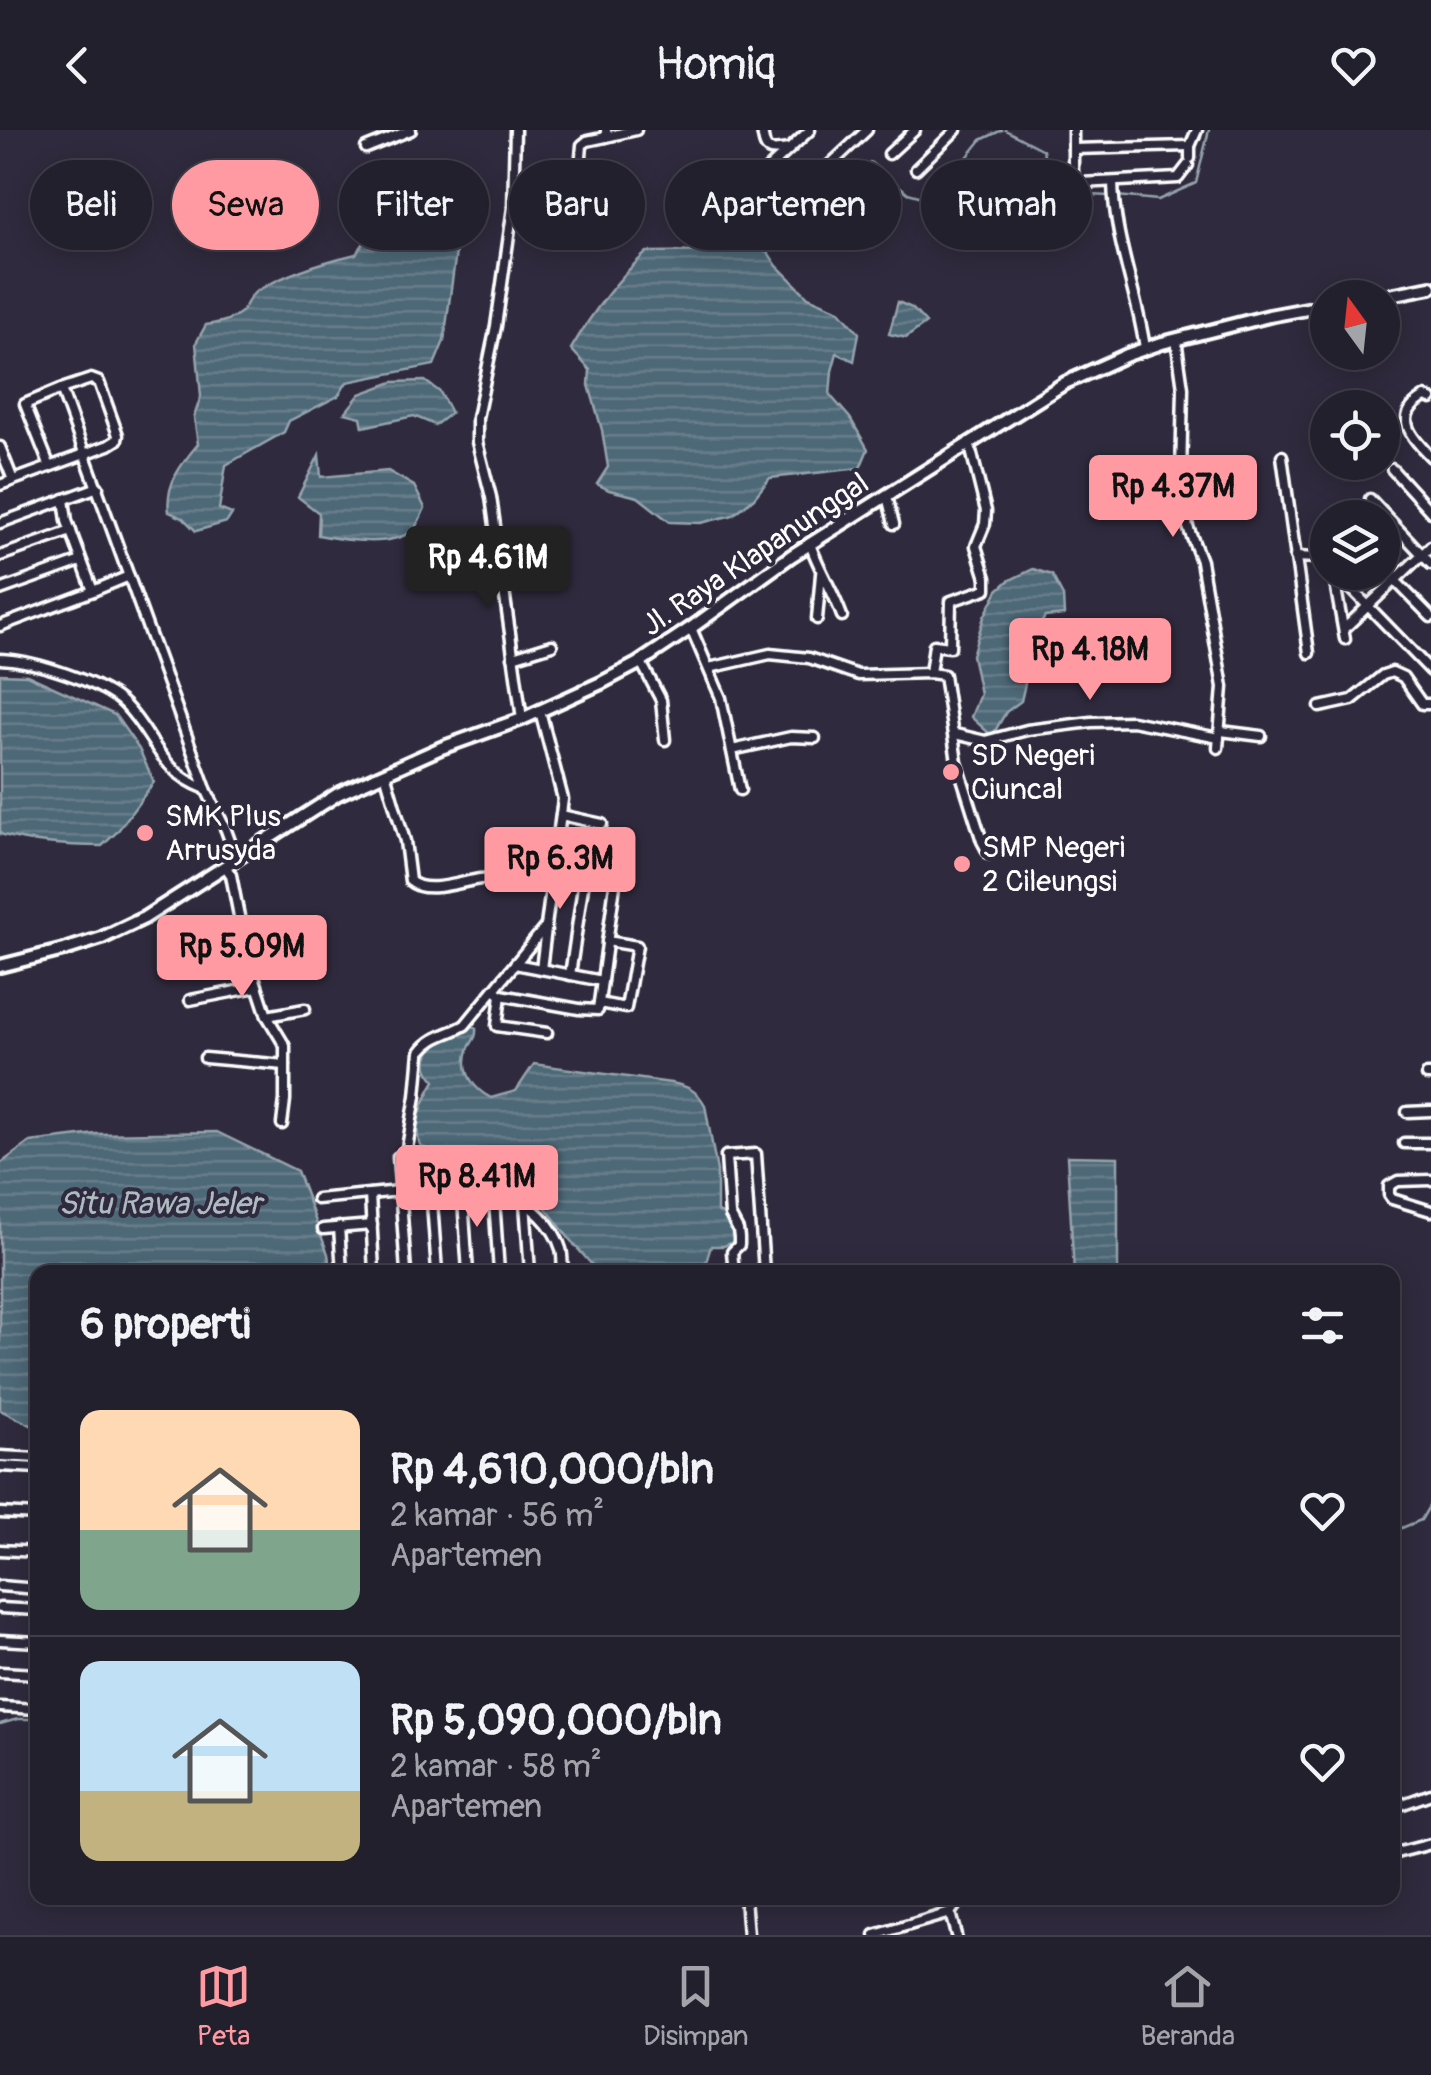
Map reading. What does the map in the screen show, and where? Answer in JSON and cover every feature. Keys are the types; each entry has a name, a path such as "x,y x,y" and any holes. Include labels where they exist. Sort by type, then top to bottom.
{"street":[{"path":"366,148 410,130"},
{"path":"515,130 513,207 496,326 477,418 477,442 491,497 522,719"},
{"path":"581,157 582,144 606,134 636,130"},
{"path":"762,130 767,149 789,149"},
{"path":"777,160 810,130"},
{"path":"834,160 867,130"},
{"path":"889,154 915,130"},
{"path":"916,169 956,130"},
{"path":"1073,130 1073,173 1078,182 1113,186 1178,178 1189,162 1197,130"},
{"path":"1074,149 1190,146"},
{"path":"1113,186 1114,212 1146,348"},
{"path":"1400,293 1431,287"},
{"name":"Jl. Raya Klapanunggal","path":"0,966 102,938 144,918 338,794 441,748 522,719 637,664 810,544 1065,383 1146,348 1310,309"},
{"path":"1176,339 1182,388 1184,501 1188,527 1202,561 1223,688 1219,739"},
{"path":"0,485 50,467 109,445 117,440 99,382 90,379 25,404 50,467"},
{"path":"61,388 206,789 236,858"},
{"path":"1431,398 1418,402 1406,424 1431,457"},
{"path":"930,673 934,645 950,647 951,601 986,589 976,546 986,511 969,442"},
{"path":"0,447 13,480"},
{"path":"1282,456 1308,653"},
{"path":"1400,479 1431,512"},
{"path":"0,522 98,487"},
{"path":"887,496 894,524"},
{"path":"64,499 70,531 93,591"},
{"path":"1370,499 1431,564"},
{"path":"0,556 70,531"},
{"path":"810,544 842,616"},
{"path":"1400,574 1431,546"},
{"path":"1295,558 1310,558"},
{"path":"0,590 81,561"},
{"path":"817,619 821,574"},
{"path":"0,626 130,576"},
{"path":"1400,585 1431,617"},
{"path":"1337,590 1345,640"},
{"path":"1353,590 1431,671"},
{"path":"1347,626 1384,590"},
{"path":"691,628 721,698 740,790"},
{"path":"513,657 552,646"},
{"path":"709,668 770,654 809,658 858,676 942,674 954,748 989,854"},
{"path":"0,659 27,662 109,692 129,710 176,773 206,789"},
{"path":"637,664 642,664 662,700 665,740"},
{"path":"1320,707 1352,700 1382,675 1392,672 1403,677 1420,702 1431,704"},
{"path":"540,710 563,799 541,970"},
{"path":"954,734 985,740 1091,722 1132,722 1219,739 1260,736"},
{"path":"732,750 791,737 815,738"},
{"path":"386,773 414,885 425,888 486,878 507,878 537,886 552,884"},
{"path":"561,815 602,824"},
{"path":"498,992 598,1010 617,870 611,858 556,848"},
{"path":"570,975 588,854"},
{"path":"225,866 231,874 257,987 267,1016 283,1040 282,1124"},
{"path":"546,926 498,992 465,1025 440,1034 420,1052 407,1148 413,1158 461,1170 525,1203 555,1236 562,1265"},
{"path":"599,1003 626,1008 637,946 608,940"},
{"path":"515,964 602,981"},
{"path":"190,1000 257,987"},
{"path":"498,992 497,1026 547,1033"},
{"path":"267,1016 305,1009"},
{"path":"205,1058 285,1065"},
{"path":"1407,1112 1431,1111"},
{"path":"1404,1143 1431,1143"},
{"path":"405,1265 398,1158 409,1153"},
{"path":"733,1265 732,1252 740,1238 730,1215 726,1156 756,1154 764,1265"},
{"path":"428,1161 436,1265"},
{"path":"461,1170 468,1265"},
{"path":"1431,1180 1398,1181 1388,1191 1392,1199 1431,1212"},
{"path":"494,1186 499,1265"},
{"path":"316,1198 400,1192"},
{"path":"370,1194 374,1265"},
{"path":"525,1203 529,1265"},
{"path":"323,1228 372,1225"},
{"path":"339,1227 342,1265"},
{"path":"0,1456 30,1458"},
{"path":"0,1466 30,1468"},
{"path":"0,1513 30,1515"},
{"path":"0,1550 30,1552"},
{"path":"0,1586 30,1588"},
{"path":"0,1608 30,1610"},
{"path":"0,1640 30,1642"},
{"path":"0,1672 30,1674"},
{"path":"0,1706 30,1708"},
{"path":"1400,1805 1431,1794"},
{"path":"1400,1852 1431,1844"},
{"path":"745,1905 748,1935"},
{"path":"875,1935 950,1912 956,1905"},
{"path":"950,1912 956,1935"}],"water":[{"path":"359,250 456,250 444,341 434,365 347,382 338,396 289,421 284,432 226,465 219,509 232,514 227,522 196,531 183,518 169,512 168,502 176,475 198,444 194,417 201,396 196,343 206,325 236,316 254,293 280,279"},
{"path":"766,250 808,297 839,310 859,333 854,361 837,353 830,395 850,418 868,449 860,468 770,478 733,515 701,523 670,522 638,497 597,484 608,467 602,430 589,385 590,370 571,349 605,298 647,252"},
{"path":"898,302 912,308 926,323 906,338 889,334"},
{"path":"425,381 440,392 451,413 435,425 414,416 363,427 361,417 345,413 360,394 393,382"},
{"path":"319,455 321,477 388,471 414,486 425,508 415,528 404,536 381,541 318,535 319,513 298,497"},
{"path":"1033,569 1052,575 1063,596 1064,615 1045,617 1030,640 1030,662 1021,701 1006,712 992,736 971,717 980,694 972,655 998,590"},
{"path":"0,674 27,675 115,715 139,749 154,782 102,846 51,844 0,834"},
{"path":"471,1025 476,1028 466,1058 467,1072 479,1090 491,1098 516,1091 534,1064 671,1083 695,1092 705,1105 717,1171 717,1211 731,1219 733,1242 711,1246 705,1265 592,1265 525,1185 470,1154 421,1147 418,1122 435,1081 426,1061 435,1045"},
{"name":"Situ Rawa Jeler","path":"217,1132 297,1171 330,1265 30,1265 30,1425 0,1410 0,1164 30,1142 96,1134"},
{"path":"1067,1156 1118,1157 1118,1265 1074,1265"}],"waterway":[{"path":"765,252 870,162 908,193 933,200 981,140 1002,130"},
{"path":"1005,130 1043,150 1051,193 1109,196"},
{"path":"1117,196 1158,200 1196,183 1209,130"},
{"path":"1400,1529 1421,1520 1431,1503"},
{"path":"0,1724 30,1719"}],"place":[{"name":"SD Negeri Ciuncal","path":"951,772"},
{"name":"SMK Plus Arrusyda","path":"145,833"},
{"name":"SMP Negeri 2 Cileungsi","path":"962,864"}]}
